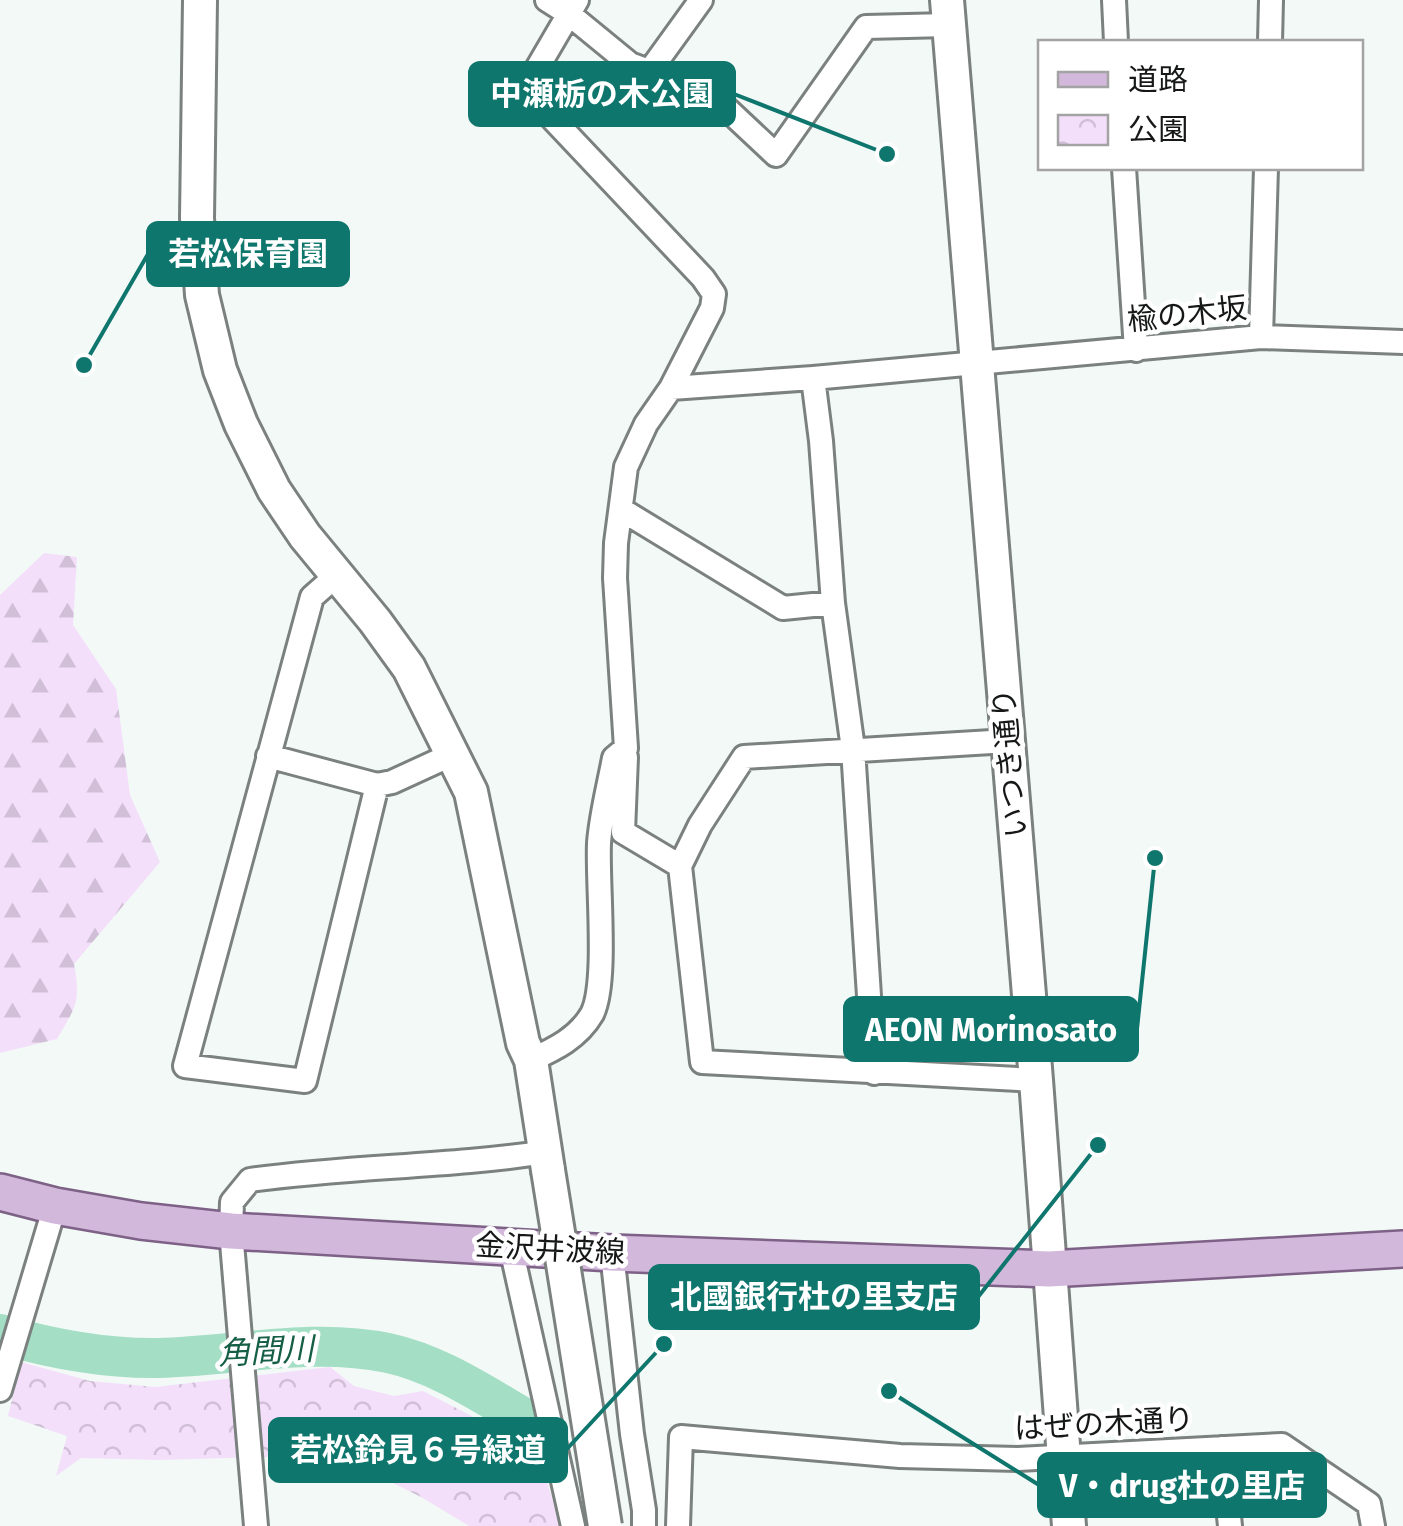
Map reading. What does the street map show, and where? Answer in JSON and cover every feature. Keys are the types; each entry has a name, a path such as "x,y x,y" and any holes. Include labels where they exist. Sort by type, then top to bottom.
{"main road":[{"name":"金沢井波線","path":"0,1192 141,1221 231,1230 612,1253 1049,1269 1403,1249"}],"street":[{"path":"200,0 198,218 202,295 220,370 241,424 274,490 408,668 471,792 530,1060 605,1526"},
{"path":"547,0 573,7 630,64 712,96 776,154 866,27 948,12"},
{"path":"649,72 701,0"},
{"path":"1114,0 1116,40"},
{"path":"1267,1 1270,40"},
{"path":"573,7 532,78 530,96 714,294 712,308 626,467 616,542 626,748 623,832 680,866"},
{"name":"いつき通り","path":"948,12 1069,1526"},
{"path":"1124,170 1136,350"},
{"path":"1260,337 1266,170"},
{"name":"楡の木坂","path":"671,388 1260,337 1403,342"},
{"path":"812,378 821,441 832,603 853,749 874,1073"},
{"path":"622,510 783,608 832,603"},
{"path":"337,575 312,597 185,1066 305,1081 377,784"},
{"path":"1008,741 744,758 700,825 680,866 702,1062 1036,1080"},
{"path":"530,1060 569,1040 593,1011 600,982 599,839 614,758 626,748"},
{"path":"268,756 377,784 392,782 453,754"},
{"path":"256,1526 231,1230 232,1202 250,1180 486,1161 547,1161"},
{"path":"4,1373 55,1206"},
{"path":"510,1248 573,1526"},
{"path":"612,1253 644,1526"},
{"name":"はぜの木通り","path":"678,1526 682,1437 900,1456 1063,1458 1282,1445 1369,1504 1372,1526"},
{"path":"1222,1448 1230,1526"}],"green space":[{"path":"44,553 77,557 73,625 116,689 130,795 160,862 74,964 75,1004 57,1039 0,1053 0,595"},
{"path":"21,1362 90,1381 155,1387 330,1367 354,1386 394,1396 423,1391 538,1450 560,1526 469,1526 336,1455 81,1458 56,1476 67,1436 8,1416"}],"waterway":[{"name":"角間川","path":"0,1334 118,1357 188,1357 302,1347 388,1353 456,1379 519,1415"}],"place":[{"name":"中瀬栃の木公園","path":"887,154"},
{"name":"若松保育園","path":"84,365"},
{"name":"AEON Morinosato","path":"1155,858"},
{"name":"北國銀行杜の里支店","path":"1098,1145"},
{"name":"若松鈴見６号緑道","path":"664,1344"},
{"name":"V・drug杜の里店","path":"889,1391"}]}
